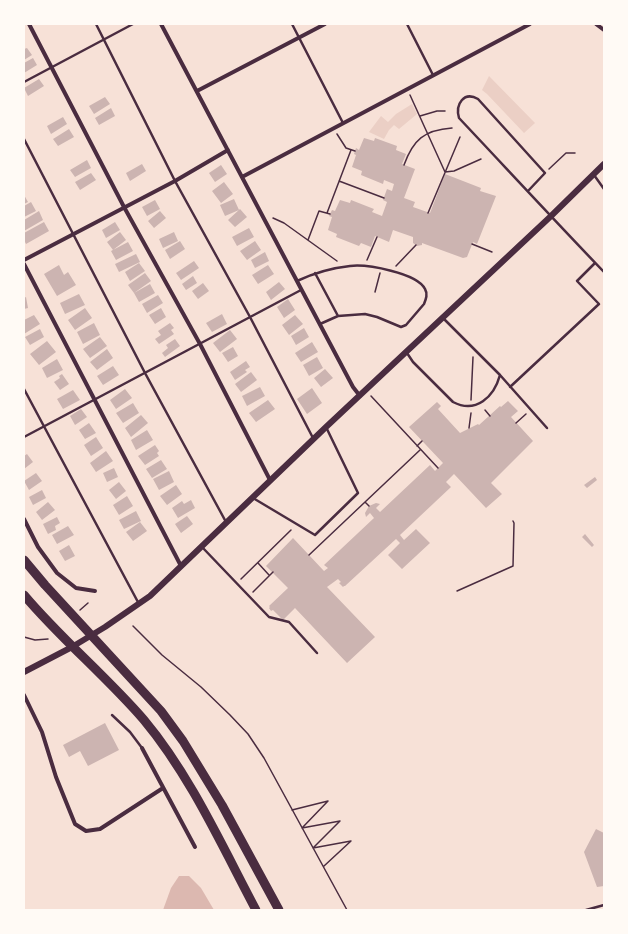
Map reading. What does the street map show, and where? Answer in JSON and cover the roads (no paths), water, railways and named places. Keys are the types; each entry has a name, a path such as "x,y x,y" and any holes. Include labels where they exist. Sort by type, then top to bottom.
{"highway":[{"path":"24,560 45,585 161,711 184,741 222,805 279,910"},
{"path":"24,595 72,647 126,700 163,745 184,776 256,910"}],"street":[{"path":"29,24 124,206 200,344 270,480"},
{"path":"161,24 301,290 353,387 360,396"},
{"path":"197,91 325,24"},
{"path":"242,177 530,24"},
{"path":"596,24 604,30"},
{"path":"24,260 124,206 175,181 228,150"},
{"path":"24,672 92,635 150,596 252,497 550,217 604,164"},
{"path":"24,264 182,566"},
{"path":"24,519 38,547 57,573 76,588 94,591"},
{"path":"24,695 42,732 56,777 75,824 86,831 100,829 163,788"},
{"path":"142,748 195,847"}],"lane":[{"path":"96,24 175,181 250,317 313,439"},
{"path":"24,82 133,24"},
{"path":"292,24 343,124"},
{"path":"407,24 434,76"},
{"path":"528,191 545,173 478,99 473,96 462,100 457,106 459,118 528,191 550,217 604,272"},
{"path":"24,139 145,373 226,522"},
{"path":"593,174 604,189"},
{"path":"510,386 599,304 577,281 595,263"},
{"path":"297,281 315,273 351,266 365,265 382,268 403,275 418,282 426,291 426,300 424,304 406,325 401,327 377,317 365,314 338,316 320,325"},
{"path":"315,273 338,316"},
{"path":"24,437 301,290"},
{"path":"443,318 500,375 547,428"},
{"path":"406,352 453,402 461,406 471,406 490,395 497,386 500,375"},
{"path":"24,389 139,604"},
{"path":"252,497 315,535 358,493 326,427"},
{"path":"202,546 269,617 289,622 317,653"},
{"path":"112,715 130,732 142,748"},
{"path":"586,910 604,905"}]}
